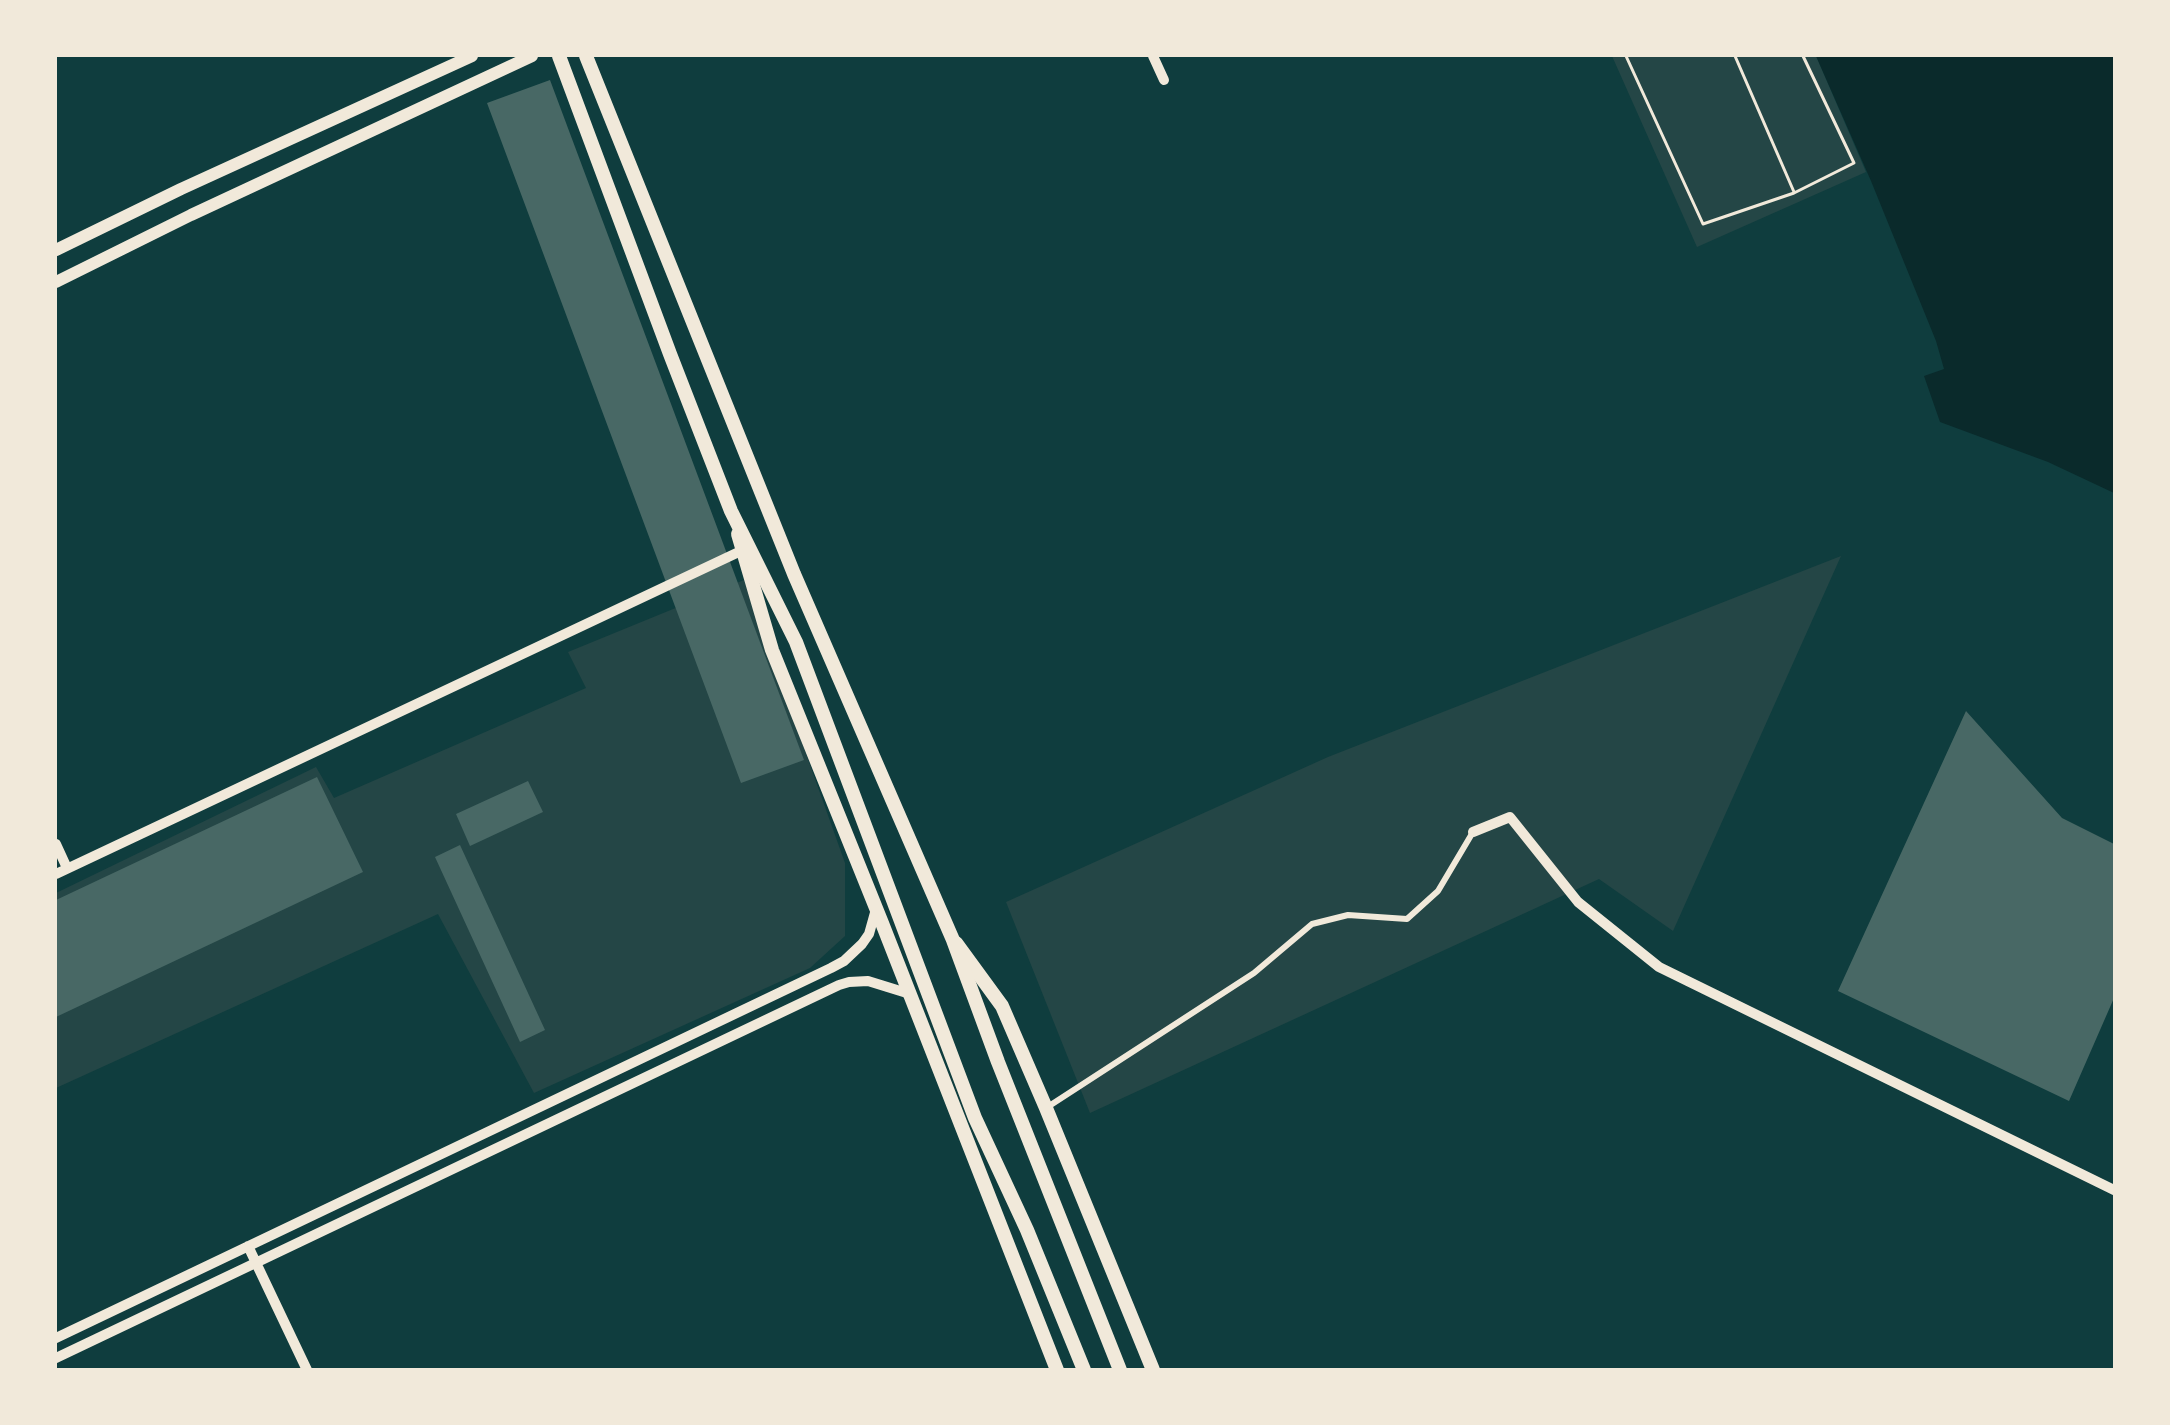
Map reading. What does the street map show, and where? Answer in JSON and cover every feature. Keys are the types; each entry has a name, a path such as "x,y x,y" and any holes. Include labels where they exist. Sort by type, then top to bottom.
{"main road":[{"path":"56,250 181,189 472,56"},
{"path":"56,282 191,215 532,56"},
{"path":"559,56 731,510 772,650 910,994 1055,1369"},
{"path":"586,56 794,574 953,940 998,1062 1120,1370"},
{"path":"731,510 796,642 975,1118 1027,1230 1084,1370"},
{"path":"953,940 1002,1006 1153,1370"}],"street":[{"path":"1153,56 1164,80"},
{"path":"56,874 743,550"},
{"path":"1046,1108 1254,974 1312,924 1348,915 1407,919 1438,891 1473,832 1510,817 1578,902 1659,967 2115,1190"},
{"path":"56,844 68,868"},
{"path":"56,1338 831,968 844,961 862,944 869,934 876,909"},
{"path":"56,1358 839,985 868,981 910,994"},
{"path":"248,1246 307,1370"}],"path":[{"path":"1626,56 1703,225 1794,192 1854,164 1803,56"},
{"path":"1735,56 1794,192"}],"shaded area":[{"path":"1612,56 1816,56 1866,172 1697,247"},
{"path":"1816,56 2114,56 2114,493 2048,462 1940,422 1924,376 1944,369 1936,341 1871,181"},
{"path":"1841,556 1673,931 1599,879 1090,1113 1006,902 1328,757"},
{"path":"744,580 845,863 845,936 810,968 534,1093 438,914 56,1088 56,893 316,767 334,798 586,688 568,652"}],"building":[{"path":"550,80 804,760 741,783 487,103"},
{"path":"1966,711 2062,818 2114,844 2114,998 2069,1101 1838,991"},
{"path":"317,777 363,872 56,1017 56,900"},
{"path":"528,781 543,812 470,846 456,814"},
{"path":"460,845 545,1030 520,1042 435,857"}]}
